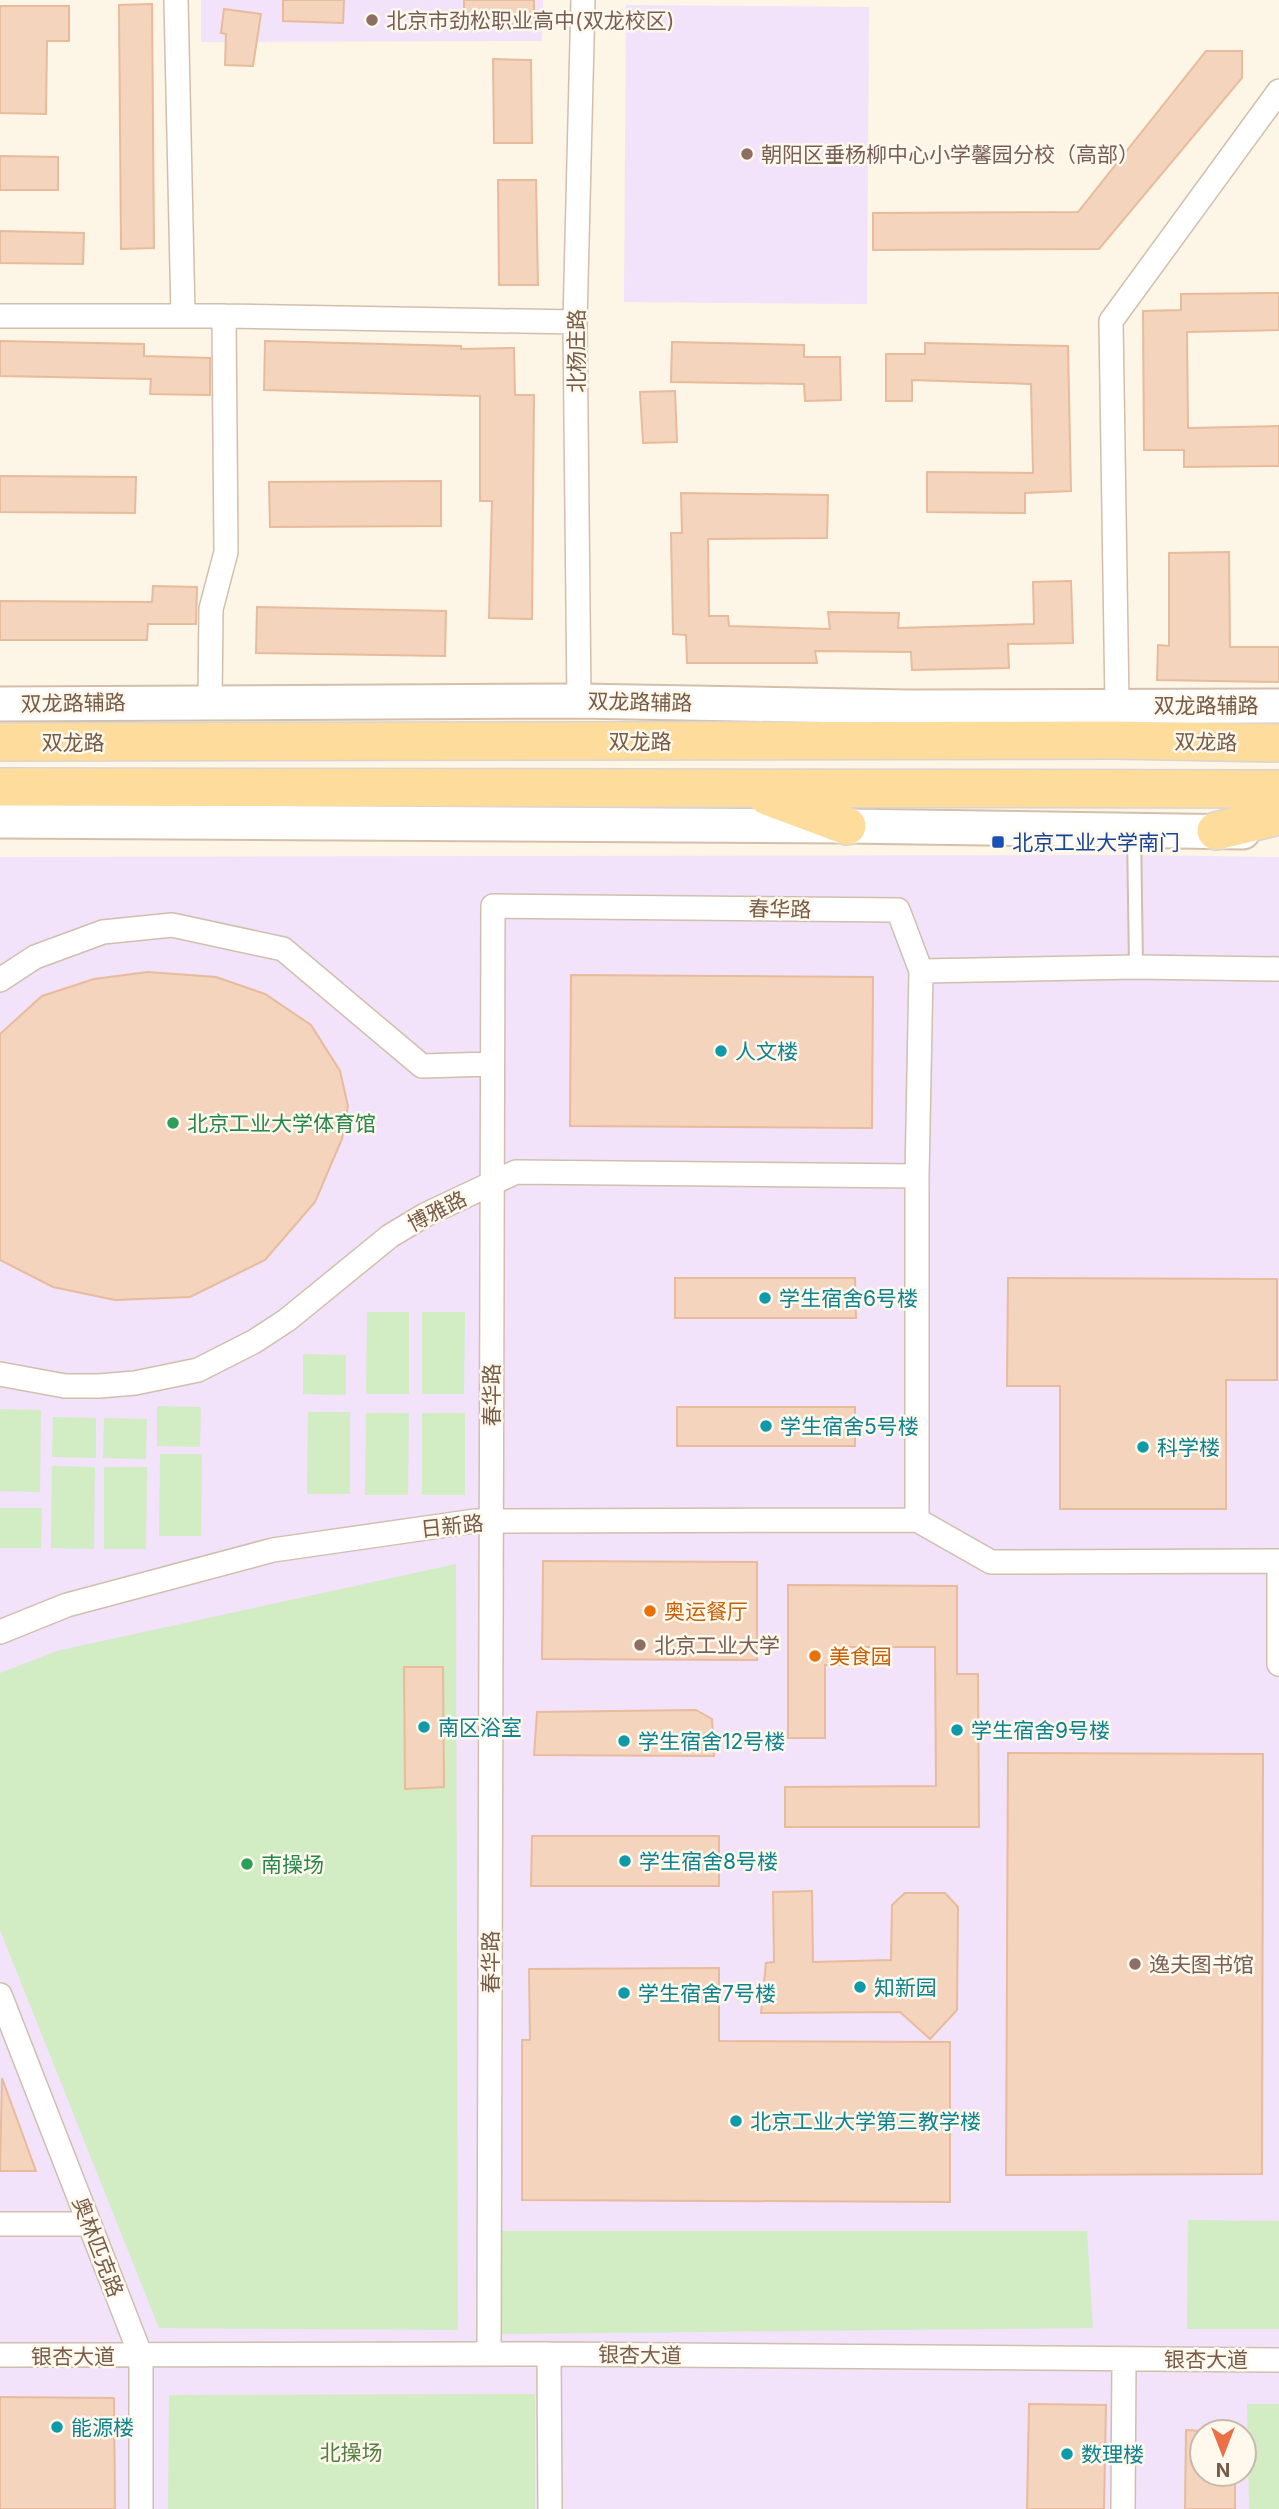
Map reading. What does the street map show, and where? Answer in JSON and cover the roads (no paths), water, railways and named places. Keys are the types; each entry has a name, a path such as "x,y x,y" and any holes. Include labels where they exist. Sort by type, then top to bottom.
{"main road":[{"name":"双龙路辅路","path":"0,704 579,701 908,707 1117,704 1279,706"},
{"name":"双龙路","path":"8,742 1115,740 1279,743"},
{"path":"8,787 1279,789"},
{"path":"743,787 847,826"},
{"path":"1216,831 1279,817"},
{"path":"0,821 847,826 1279,832"}],"street":[{"path":"176,0 183,315"},
{"name":"北杨庄路","path":"579,701 575,321 583,0"},
{"path":"1117,704 1111,321 1279,91"},
{"path":"0,316 183,315 575,321"},
{"path":"210,701 211,609 226,552 224,316"},
{"name":"春华路","path":"489,2354 493,906 898,910 921,971"},
{"path":"0,980 35,957 103,932 172,925 283,949 422,1066 491,1064"},
{"path":"1279,969 1136,967 921,971 917,1176 917,1520 991,1562 1279,1562 1279,1664"},
{"name":"博雅路","path":"0,1374 65,1386 99,1386 148,1381 198,1370 255,1341 287,1320 390,1236 425,1214 516,1172 917,1176"},
{"name":"日新路","path":"0,1632 67,1605 273,1550 492,1521 917,1520"},
{"name":"奥林匹克路","path":"0,1995 141,2356 141,2509"},
{"path":"0,2224 89,2224"},
{"path":"548,2354 550,2509"},
{"name":"银杏大道","path":"0,2355 548,2354 1279,2360"},
{"path":"1122,2509 1124,2359"}],"lane":[{"path":"1133,830 1136,967"}],"place":[{"name":"北京市劲松职业高中(双龙校区)","path":"372,20"},
{"name":"朝阳区垂杨柳中心小学馨园分校（高部）","path":"747,154"},
{"name":"北京工业大学南门","path":"998,842"},
{"name":"人文楼","path":"721,1051"},
{"name":"北京工业大学体育馆","path":"173,1123"},
{"name":"学生宿舍6号楼","path":"765,1298"},
{"name":"学生宿舍5号楼","path":"766,1426"},
{"name":"科学楼","path":"1143,1447"},
{"name":"奥运餐厅","path":"650,1611"},
{"name":"北京工业大学","path":"640,1645"},
{"name":"美食园","path":"815,1656"},
{"name":"南区浴室","path":"424,1727"},
{"name":"学生宿舍9号楼","path":"957,1730"},
{"name":"学生宿舍12号楼","path":"624,1741"},
{"name":"学生宿舍8号楼","path":"625,1861"},
{"name":"南操场","path":"247,1864"},
{"name":"逸夫图书馆","path":"1135,1964"},
{"name":"知新园","path":"860,1987"},
{"name":"学生宿舍7号楼","path":"624,1993"},
{"name":"北京工业大学第三教学楼","path":"736,2121"},
{"name":"能源楼","path":"57,2427"},
{"name":"数理楼","path":"1067,2454"}],"park label":[{"name":"北操场","path":"351,2452"}]}
